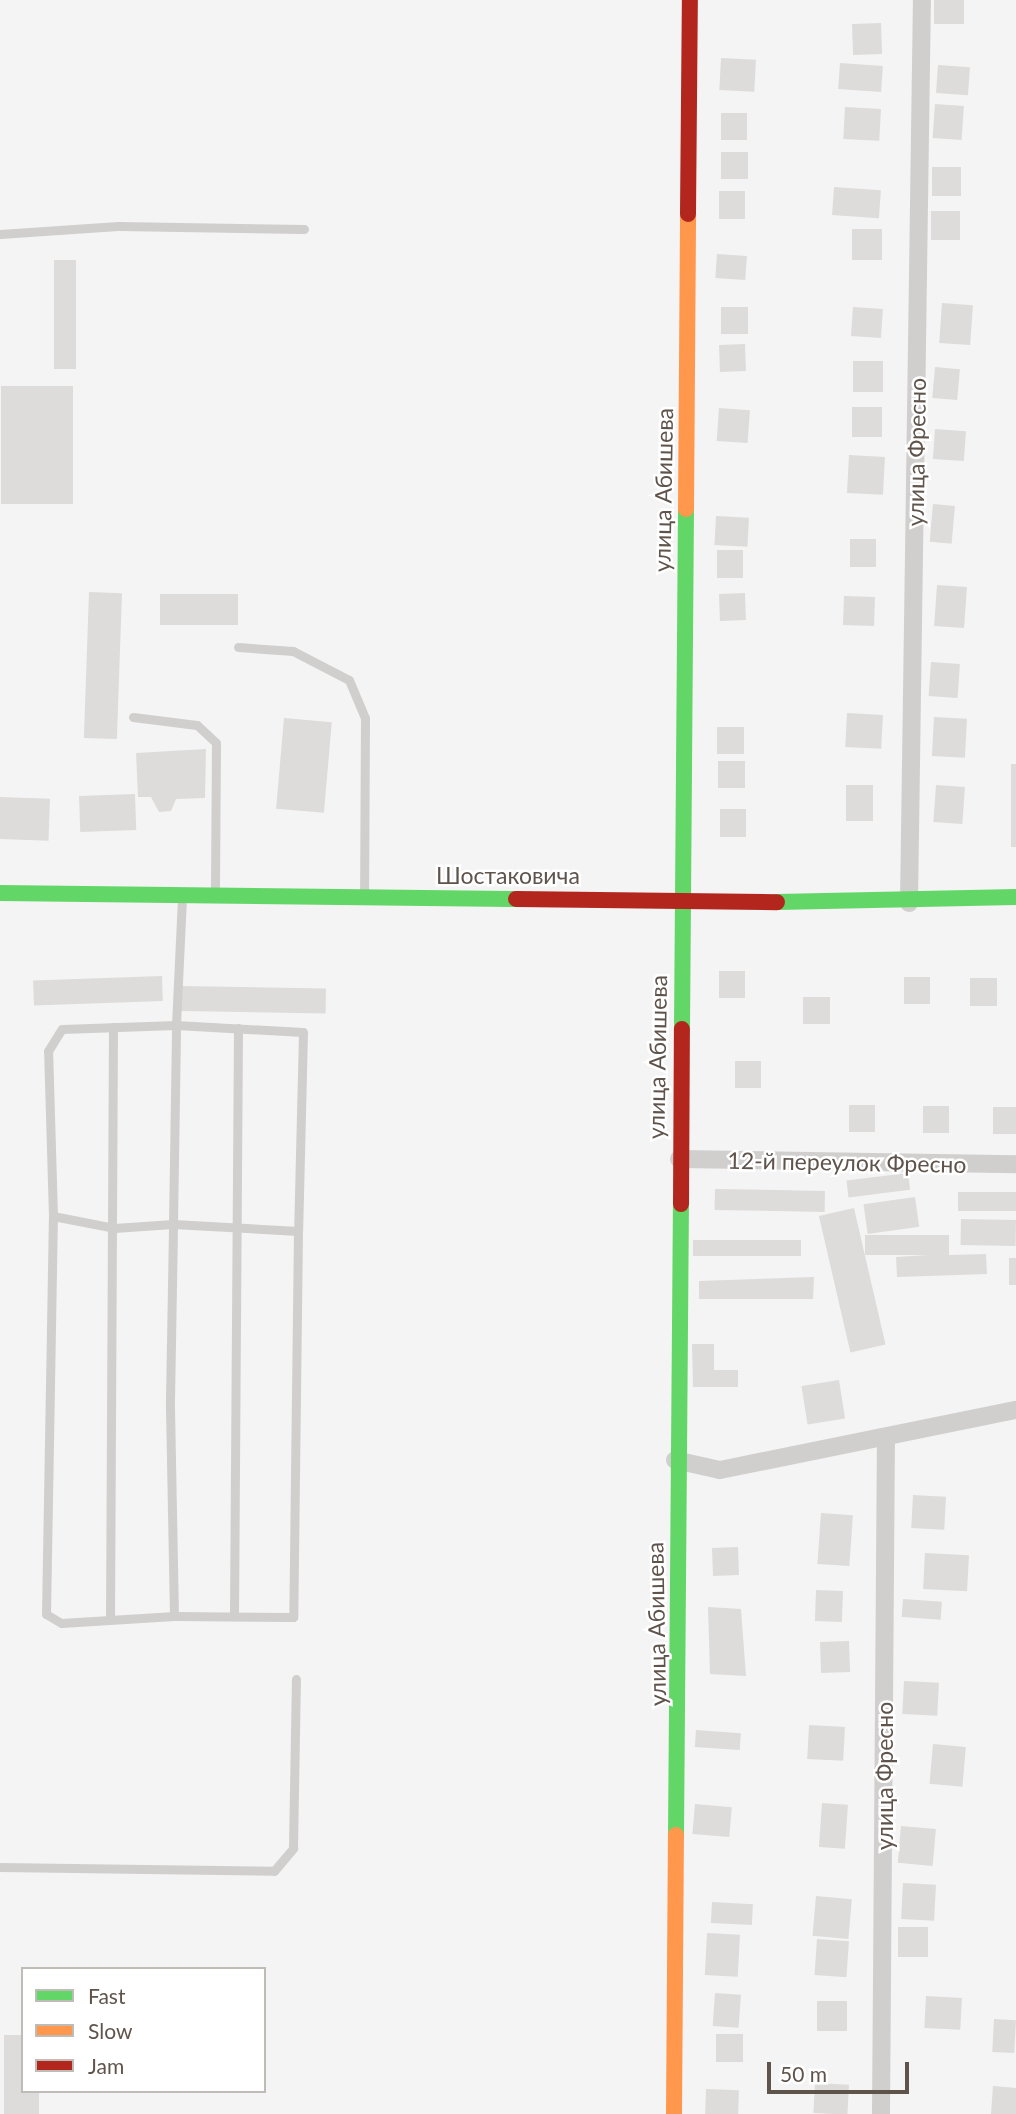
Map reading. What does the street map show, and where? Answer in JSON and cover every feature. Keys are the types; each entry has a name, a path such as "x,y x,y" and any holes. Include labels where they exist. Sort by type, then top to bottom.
{"street":[{"name":"улица Абишева","path":"674,2114 682,1754 675,1460 690,0"},
{"name":"улица Фресно","path":"909,903 922,0"},
{"name":"Шостаковича","path":"0,893 182,898 681,899 909,903 1016,897"},
{"name":"12-й переулок Фресно","path":"679,1159 1016,1164"},
{"path":"675,1460 720,1470 1016,1410"},
{"name":"улица Фресно","path":"881,2114 886,1438"}],"lane":[{"path":"0,234 118,226 304,229"},
{"path":"238,647 293,651 349,680 365,718 364,897"},
{"path":"134,717 197,725 216,743 215,897"},
{"path":"174,1616 173,1224 176,1025 182,898"},
{"path":"176,1025 303,1032 293,1617 174,1616 61,1623 46,1614 52,1216 48,1051 62,1029 176,1025"},
{"path":"110,1620 113,1027"},
{"path":"234,1616 238,1028"},
{"path":"52,1216 114,1228 173,1224 298,1231"},
{"path":"0,1867 274,1871 293,1849 296,1679"}],"building":[{"path":"934,0 964,0 964,24 934,24"},
{"path":"881,23 882,54 853,55 852,24"},
{"path":"721,58 756,60 754,92 719,90"},
{"path":"840,63 883,66 881,92 838,89"},
{"path":"938,65 970,67 968,95 936,93"},
{"path":"935,104 964,106 962,140 933,138"},
{"path":"845,107 881,109 879,141 843,139"},
{"path":"721,113 747,113 747,140 721,140"},
{"path":"721,152 748,152 748,179 721,179"},
{"path":"932,167 961,167 961,196 932,196"},
{"path":"834,187 881,190 879,218 832,215"},
{"path":"719,191 745,191 745,219 719,219"},
{"path":"931,211 960,211 960,240 931,240"},
{"path":"852,229 882,229 882,260 852,260"},
{"path":"717,254 747,256 745,280 715,278"},
{"path":"54,260 76,260 76,369 54,369"},
{"path":"942,303 973,305 970,345 939,343"},
{"path":"721,307 748,307 748,334 721,334"},
{"path":"853,307 883,309 881,338 851,336"},
{"path":"745,344 746,371 720,372 719,345"},
{"path":"853,361 883,361 883,392 853,392"},
{"path":"935,367 960,369 957,400 932,398"},
{"path":"1,386 73,386 73,504 1,504"},
{"path":"852,407 882,407 882,437 852,437"},
{"path":"719,408 750,410 748,443 717,441"},
{"path":"935,429 966,431 964,461 933,459"},
{"path":"849,455 885,457 883,495 847,493"},
{"path":"933,504 955,506 952,544 930,542"},
{"path":"716,516 749,518 747,547 714,545"},
{"path":"850,539 876,539 876,567 850,567"},
{"path":"717,550 743,550 743,578 717,578"},
{"path":"937,585 967,587 964,628 934,626"},
{"path":"89,592 122,593 117,739 84,738"},
{"path":"745,593 746,620 720,621 719,594"},
{"path":"160,594 238,594 238,625 160,625"},
{"path":"844,596 875,597 874,626 843,625"},
{"path":"931,662 960,664 958,698 929,696"},
{"path":"847,713 883,715 881,749 845,747"},
{"path":"934,717 967,719 965,758 932,756"},
{"path":"284,718 332,722 324,813 276,809"},
{"path":"717,727 744,727 744,754 717,754"},
{"path":"206,749 205,798 176,799 171,811 159,812 151,797 138,797 136,753"},
{"path":"718,761 745,761 745,788 718,788"},
{"path":"1011,764 1016,764 1016,847 1011,847"},
{"path":"846,785 873,785 873,821 846,821"},
{"path":"936,785 965,787 962,824 933,822"},
{"path":"135,794 136,830 80,832 79,796"},
{"path":"0,797 50,799 49,841 0,839"},
{"path":"720,809 746,809 746,837 720,837"},
{"path":"719,971 745,971 745,998 719,998"},
{"path":"162,976 163,1001 34,1005 33,981"},
{"path":"904,977 930,977 930,1004 904,1004"},
{"path":"970,978 997,978 997,1006 970,1006"},
{"path":"181,986 326,989 326,1014 181,1011"},
{"path":"803,997 830,997 830,1024 803,1024"},
{"path":"735,1061 761,1061 761,1088 735,1088"},
{"path":"849,1105 875,1105 875,1132 849,1132"},
{"path":"923,1106 949,1106 949,1133 923,1133"},
{"path":"993,1107 1016,1107 1016,1134 993,1134"},
{"path":"908,1173 910,1190 849,1197 846,1181"},
{"path":"715,1189 825,1191 825,1212 715,1210"},
{"path":"958,1192 1016,1192 1016,1211 958,1211"},
{"path":"915,1197 919,1227 868,1234 864,1204"},
{"path":"854,1208 885,1344 850,1353 819,1216"},
{"path":"961,1219 1016,1220 1016,1246 961,1245"},
{"path":"865,1235 949,1235 949,1255 986,1254 987,1274 897,1277 896,1257 928,1255 865,1255"},
{"path":"693,1240 801,1240 801,1256 693,1256"},
{"path":"1009,1258 1016,1258 1016,1285 1009,1285"},
{"path":"814,1277 813,1299 699,1299 699,1281"},
{"path":"692,1344 714,1344 714,1370 738,1370 738,1387 693,1387"},
{"path":"839,1380 845,1419 808,1424 801,1386"},
{"path":"913,1495 946,1497 944,1530 911,1528"},
{"path":"821,1513 853,1515 849,1566 817,1564"},
{"path":"738,1547 739,1575 713,1576 712,1548"},
{"path":"925,1553 969,1555 967,1591 923,1589"},
{"path":"816,1590 843,1591 842,1622 815,1621"},
{"path":"903,1599 942,1602 941,1620 902,1617"},
{"path":"708,1607 741,1609 746,1676 710,1674"},
{"path":"849,1641 850,1672 821,1673 820,1642"},
{"path":"904,1681 939,1683 937,1716 902,1714"},
{"path":"809,1725 845,1727 843,1761 807,1759"},
{"path":"696,1730 741,1733 740,1750 695,1747"},
{"path":"933,1744 966,1747 962,1787 930,1784"},
{"path":"822,1803 848,1805 845,1849 819,1847"},
{"path":"695,1804 732,1807 729,1837 692,1834"},
{"path":"901,1826 936,1829 933,1866 898,1863"},
{"path":"903,1883 936,1885 934,1921 901,1919"},
{"path":"816,1896 852,1899 848,1939 813,1936"},
{"path":"712,1902 753,1904 752,1925 711,1923"},
{"path":"898,1927 928,1927 928,1957 898,1957"},
{"path":"707,1933 740,1935 738,1977 705,1975"},
{"path":"817,1939 849,1941 846,1977 814,1975"},
{"path":"715,1993 741,1995 739,2028 713,2026"},
{"path":"926,1996 962,1998 960,2030 924,2028"},
{"path":"817,2001 847,2001 847,2031 817,2031"},
{"path":"994,2019 1016,2020 1014,2053 992,2052"},
{"path":"716,2034 743,2034 743,2062 716,2062"},
{"path":"4,2035 21,2035 21,2093 39,2093 39,2114 4,2114"},
{"path":"815,2083 849,2085 847,2114 813,2113"},
{"path":"993,2086 1016,2088 1016,2114 991,2114"},
{"path":"706,2089 739,2090 738,2114 705,2114"}],"traffic: fast":[{"path":"682,1029 686,509"},
{"path":"0,893 516,899"},
{"path":"777,902 1016,897"},
{"path":"676,1835 681,1204"}],"traffic: slow":[{"path":"686,509 688,214"},
{"path":"674,2114 676,1835"}],"traffic: jam":[{"path":"688,214 690,0"},
{"path":"516,899 777,902"},
{"path":"681,1204 682,1029"}]}
